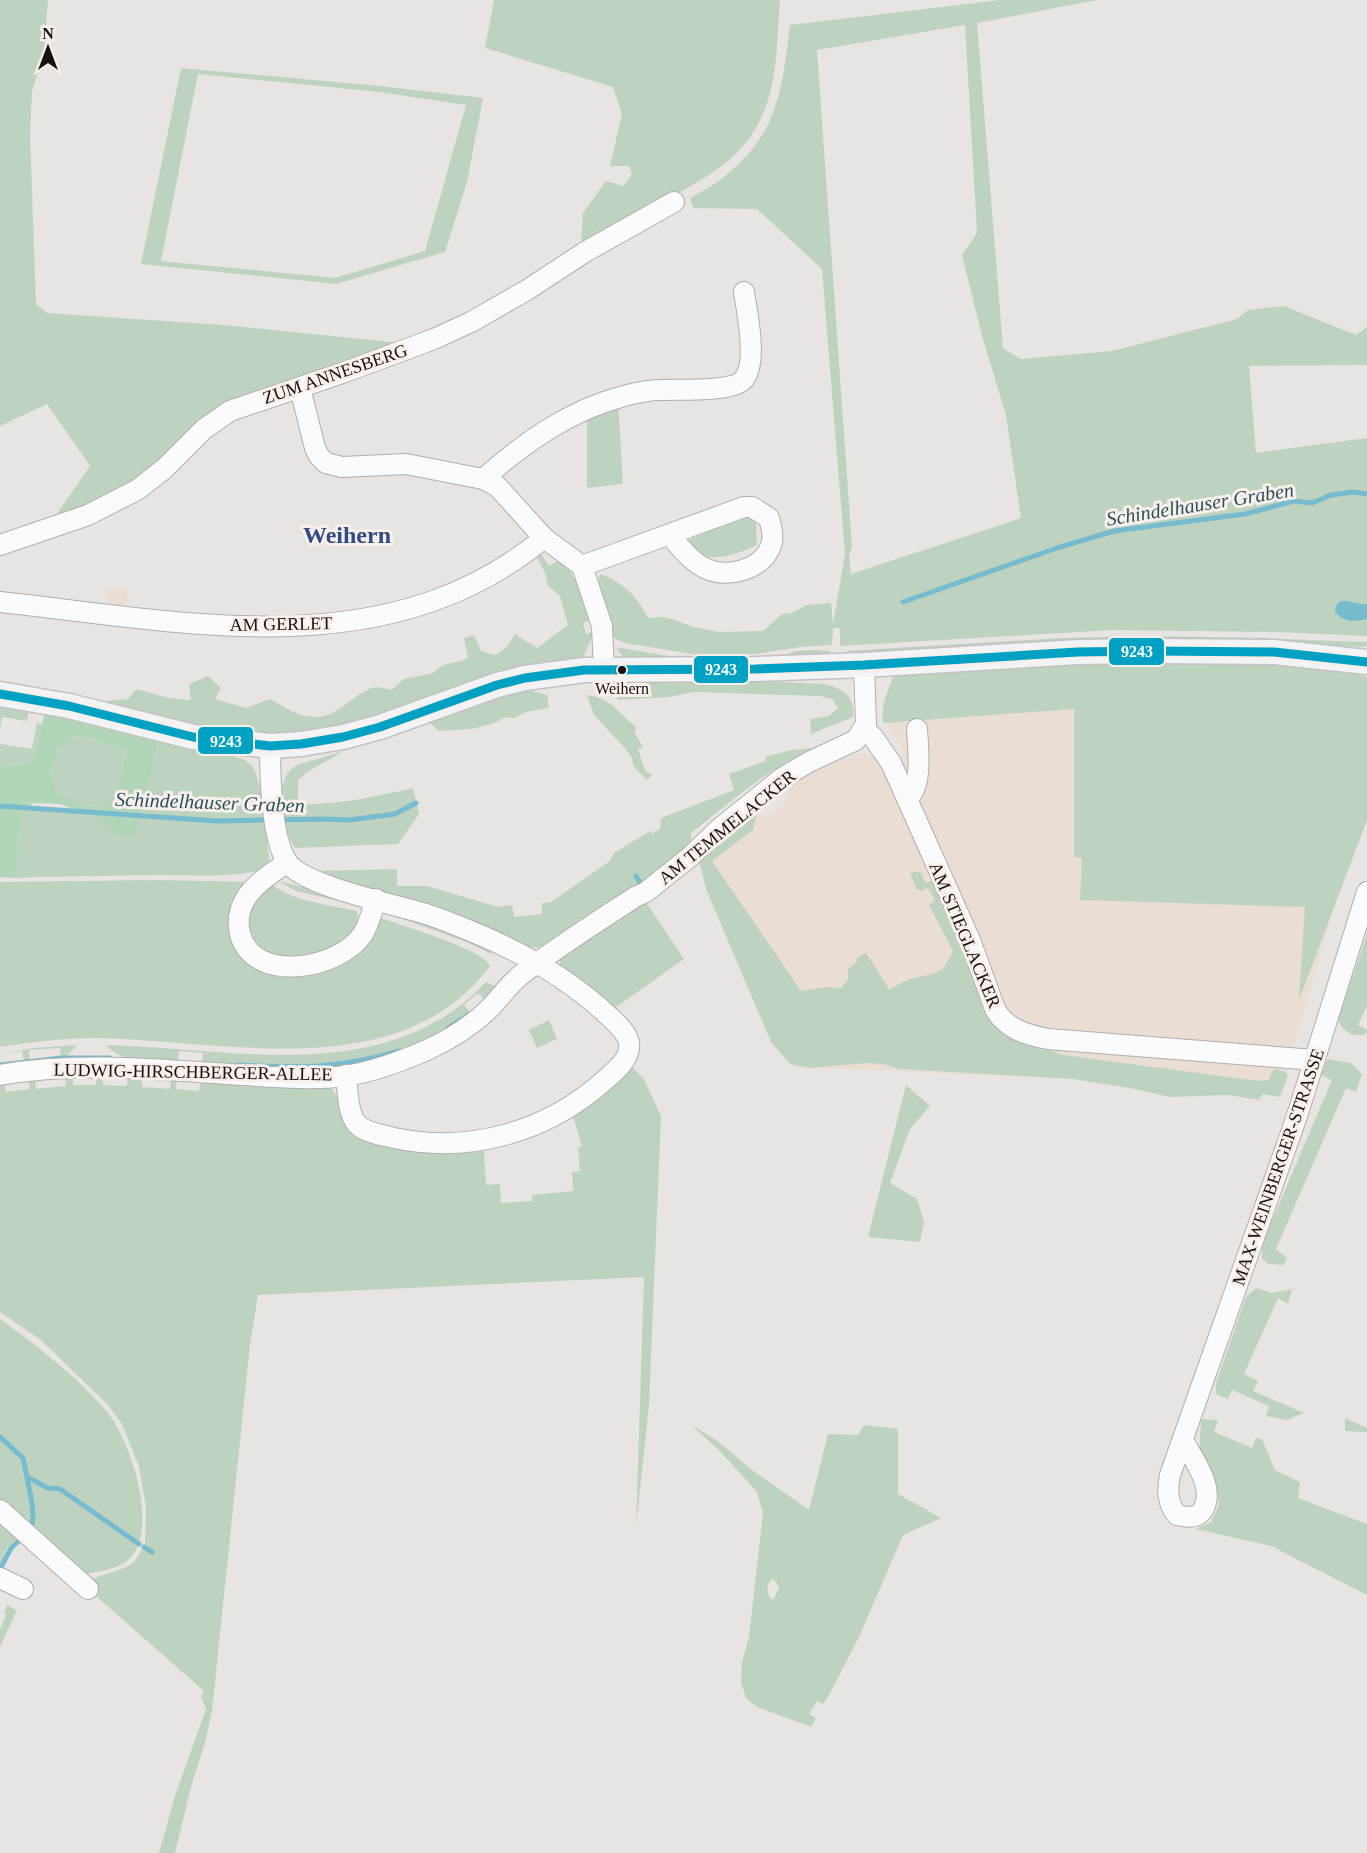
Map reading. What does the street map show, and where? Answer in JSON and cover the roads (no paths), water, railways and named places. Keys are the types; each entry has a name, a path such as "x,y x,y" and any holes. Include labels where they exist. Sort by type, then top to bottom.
{"main road":[{"path":"0,694 69,706 193,737 270,746 301,744 343,737 380,727 463,696 525,678 604,669 755,669 1152,651 1275,652 1367,662"}],"street":[{"name":"ZUM ANNESBERG","path":"0,545 88,515 118,500 151,480 204,429 230,411 398,353 471,322 527,290 585,252 674,202"},
{"path":"483,479 511,455 551,427 601,402 658,390 735,385 744,380 749,365 750,351 744,292"},
{"path":"300,388 315,448 326,463 352,467 406,464 483,479 501,490 544,538 582,566 602,626 604,669"},
{"path":"582,566 670,535 736,508 752,507 769,518 773,537 770,549 759,562 742,570 723,573 701,566 670,535"},
{"name":"AM GERLET","path":"0,602 242,627 336,624 422,604 461,590 497,572 544,538"},
{"path":"864,665 866,719 864,729"},
{"name":"AM TEMMELACKER","path":"538,963 579,933 646,892 761,795 809,762 851,744 864,729"},
{"name":"AM STIEGLACKER","path":"864,729 882,749 908,798 970,940 995,1009 1010,1026 1032,1036 1048,1039 1315,1060"},
{"path":"908,798 914,791 917,780 919,753 917,729"},
{"path":"270,746 275,820 278,840 287,862 310,879 428,915 472,932 538,963 589,999 623,1031 629,1042 628,1051 618,1068 560,1113 530,1128 485,1140 444,1143 400,1139 368,1131 355,1123 346,1076"},
{"path":"287,862 246,897 239,915 238,924 242,941 255,957 265,962 290,967 304,966 327,959 348,948 362,934 376,899"},
{"name":"MAX-WEINBERGER-STRASSE","path":"1183,1440 1315,1060 1367,892"},
{"name":"LUDWIG-HIRSCHBERGER-ALLEE","path":"0,1075 50,1068 95,1067 281,1077 346,1076 390,1064 443,1042 474,1022 514,981 538,963"},
{"path":"0,1510 88,1589"},
{"path":"0,1578 23,1589"}],"water":[{"path":"1340,601 1367,604 1367,619 1354,621 1342,618 1335,612"}],"waterway":[{"name":"Schindelhauser Graben","path":"903,602 1060,547 1114,531 1245,514 1294,501 1312,503 1331,495 1353,492 1367,494"},
{"name":"Schindelhauser Graben","path":"0,806 217,821 349,820 395,814 416,803"},
{"path":"636,876 643,888"},
{"path":"448,1028 468,1015"},
{"path":"239,1065 320,1066 358,1061 399,1051"},
{"path":"0,1065 61,1058 110,1058"},
{"path":"0,1437 23,1458 27,1477 48,1488 60,1489 139,1544"},
{"path":"27,1477 33,1512 32,1526 29,1531"},
{"path":"0,1569 11,1548 23,1537"},
{"path":"144,1547 152,1552"}],"place":[{"name":"Weihern","path":"622,670"}],"district":[{"name":"Weihern","path":"347,535"}]}
